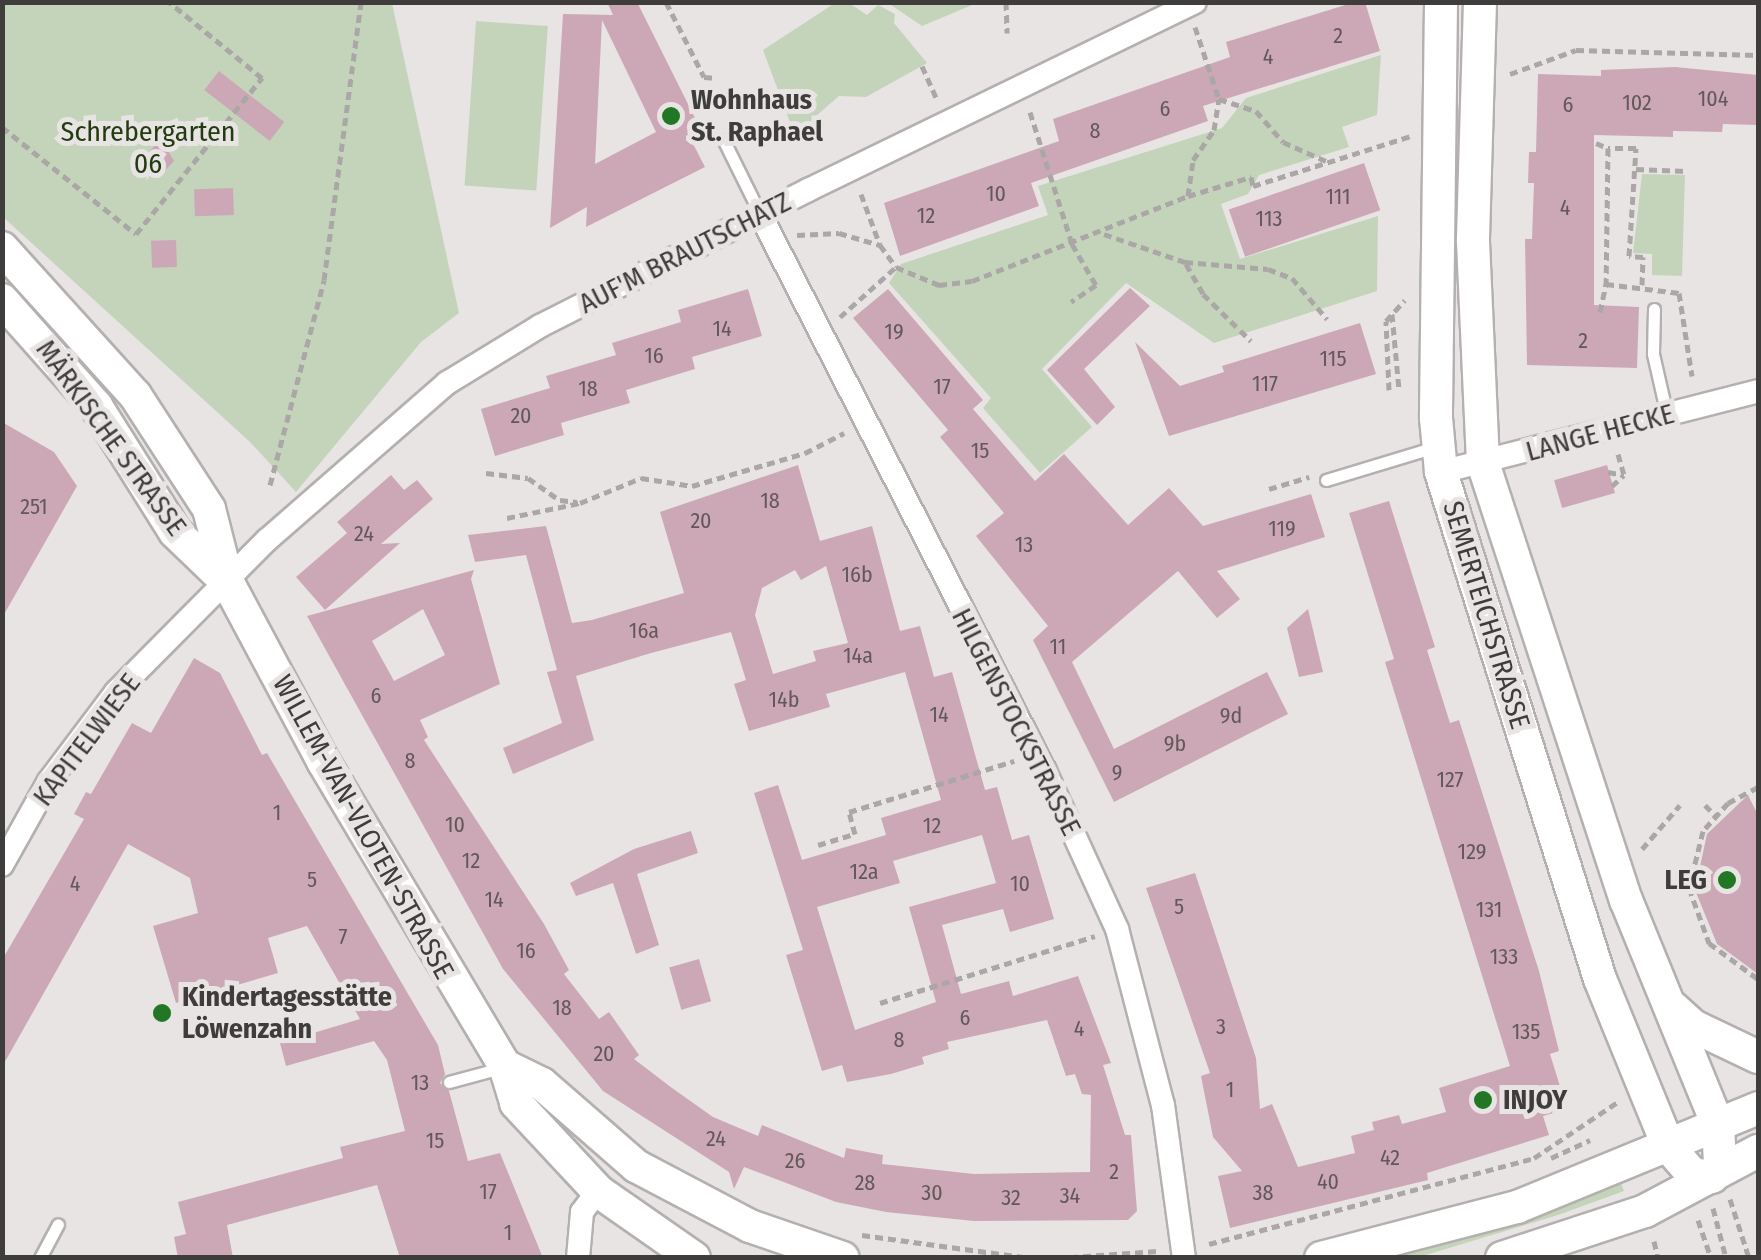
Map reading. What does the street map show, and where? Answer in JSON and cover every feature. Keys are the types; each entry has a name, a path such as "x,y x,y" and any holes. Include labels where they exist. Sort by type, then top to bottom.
{"main road":[{"name":"SEMERTEICHSTRASSE","path":"1440,2 1440,459 1600,979 1668,1146 1692,1174 1720,1184"},
{"name":"SEMERTEICHSTRASSE","path":"1480,2 1473,242 1483,463 1665,1000 1718,1125"},
{"name":"MÄRKISCHE STRASSE","path":"2,248 84,332 156,424 210,509 228,583"},
{"name":"MÄRKISCHE STRASSE","path":"2,300 96,406 176,532 228,583"},
{"name":"WILLEM-VAN-VLOTEN-STRASSE","path":"228,583 331,774 506,1066 516,1103 590,1202 694,1258"},
{"path":"1665,1000 1692,1026 1758,1057"},
{"name":"WILLEM-VAN-VLOTEN-STRASSE","path":"506,1066 542,1084 636,1166 750,1226 848,1245"},
{"path":"1321,1258 1517,1207 1758,1108"},
{"path":"1718,1125 1720,1184"},
{"path":"1502,1258 1720,1184 1758,1150"},
{"path":"590,1202 672,1207 717,1232 750,1226"}],"street":[{"name":"AUF'M BRAUTSCHATZ","path":"228,583 267,540 446,383 540,326 1192,4"},
{"name":"HILGENSTOCKSTRASSE","path":"761,216 1036,754 1116,930 1163,1105 1184,1254"},
{"name":"LANGE HECKE","path":"1440,459 1483,463 1758,391"},
{"name":"KAPITELWIESE","path":"2,865 50,780 116,692 228,583"},
{"path":"578,1258 590,1202"}],"lane":[{"path":"729,139 724,142 761,216"},
{"path":"1654,309 1653,354 1667,415"},
{"path":"1326,480 1440,459"},
{"path":"449,1082 506,1066"},
{"path":"40,1258 58,1224"}],"path":[{"path":"2,127 136,234 262,78 168,2"},
{"path":"270,485 324,280 360,2"},
{"path":"666,2 704,78 717,78"},
{"path":"1006,2 1007,33"},
{"path":"1188,196 1192,160 1214,130 1220,100 1192,4"},
{"path":"1477,74 1507,75 1576,50 1758,54"},
{"path":"922,66 948,122"},
{"path":"1010,92 1033,114 1072,244 1096,285 1071,302"},
{"path":"1220,100 1256,111 1283,142 1329,162"},
{"path":"852,169 880,246 896,267 939,285 972,281 1104,234 1188,196 1251,177 1254,186 1411,139"},
{"path":"1596,143 1608,148 1636,148 1629,256 1643,257 1642,285"},
{"path":"1600,312 1606,284 1608,148"},
{"path":"1636,170 1686,171"},
{"path":"776,246 799,234 839,233 880,246"},
{"path":"1104,234 1184,262 1268,269 1292,278 1327,319"},
{"path":"1596,238 1606,238"},
{"path":"1184,262 1202,294 1251,341"},
{"path":"820,335 896,267"},
{"path":"1606,284 1642,285 1679,293 1681,338 1692,376"},
{"path":"1389,390 1386,321 1392,313 1399,390"},
{"path":"507,518 580,503 642,478 692,486 805,453 864,422"},
{"path":"1617,451 1624,475"},
{"path":"486,473 528,478 560,500 580,503"},
{"path":"1624,475 1610,479 1624,475"},
{"path":"1269,489 1314,476 1326,480"},
{"path":"818,845 854,834 848,812 1036,754"},
{"path":"1758,787 1715,814 1690,868 1692,908 1723,958 1758,979"},
{"path":"1630,862 1680,804"},
{"path":"1705,804 1715,814"},
{"path":"880,1004 1116,930"},
{"path":"1056,1258 1184,1254 1534,1158 1607,1109"},
{"path":"1559,1150 1598,1138"},
{"path":"1534,1158 1550,1159"},
{"path":"1720,1184 1749,1258"},
{"path":"1715,1214 1726,1258"},
{"path":"1698,1220 1711,1258"},
{"path":"848,1245 1030,1258"}],"green space":[{"name":"Schrebergarten 06","path":"2,3 392,3 459,313 421,342 296,492 250,442 3,217"},
{"path":"835,3 849,3 867,15 878,5 895,14 894,23 927,63 866,97 839,96 816,116 818,139 798,144 763,50"},
{"path":"888,3 977,3 922,26"},
{"path":"476,21 548,26 536,191 464,186"},
{"path":"1381,55 1377,115 1342,127 1349,147 1259,175 1248,194 1221,204 1240,259 1378,216 1377,291 1214,343 1126,283 1042,369 1092,427 1040,473 983,408 991,398 889,283 901,264 1048,215 1038,186 1222,128 1246,98"},
{"path":"1642,174 1685,175 1682,276 1652,275 1652,254 1633,253"},
{"path":"1620,1180 1624,1191 1558,1215 1419,1257 1387,1258 1491,1229"}],"building":[{"name":"Wohnhaus St. Raphael","path":"607,2 637,2 699,126 687,132 705,167 586,227 587,207 550,228 563,14 613,15","holes":["602,20 656,132 595,164"]},
{"path":"1365,2 1380,51 1203,106 1208,121 1031,183 1039,206 900,256 884,203 1059,141 1053,119 1230,57 1226,42"},
{"path":"1675,67 1758,75 1758,125 1723,124 1722,132 1673,131 1673,137 1594,135 1594,305 1639,307 1637,368 1527,365 1525,239 1532,239 1534,183 1528,183 1529,152 1536,152 1538,74 1601,76 1601,70"},
{"path":"219,71 284,122 270,141 204,90"},
{"path":"161,139 174,161 159,177 141,161"},
{"path":"1364,163 1380,210 1245,257 1229,210"},
{"path":"233,188 234,215 195,216 194,189"},
{"path":"176,240 177,267 152,268 151,241"},
{"path":"1130,288 1150,306 1084,369 1115,407 1097,425 1047,370"},
{"path":"748,289 762,336 692,357 695,369 626,390 630,403 561,423 564,435 495,456 481,409 550,388 546,376 616,355 612,343 681,322 678,310"},
{"path":"888,289 983,400 973,409 1035,481 1064,454 1128,525 1169,488 1203,526 1311,494 1325,537 1217,571 1240,599 1217,618 1178,571 1072,662 1114,749 1267,672 1288,714 1114,802 1033,640 1048,626 976,536 1004,513 940,437 948,430 853,318"},
{"path":"1360,323 1376,374 1169,436 1135,342 1180,386 1224,372 1222,366"},
{"path":"2,422 54,452 77,486 2,618"},
{"path":"798,465 820,541 872,526 900,631 920,626 934,677 952,672 985,790 997,787 1012,840 1029,835 1054,919 1010,932 1003,909 942,925 961,994 1009,981 1013,996 1078,976 1111,1063 1103,1065 1125,1135 1131,1135 1137,1211 1128,1220 974,1221 886,1212 836,1202 744,1167 734,1189 729,1172 603,1091 503,969 307,616 474,570 471,579 500,684 420,720 428,737 424,740 544,924 569,970 564,974 599,1019 609,1012 639,1055 634,1059 672,1088 713,1117 758,1136 762,1125 844,1158 846,1148 883,1155 882,1164 974,1174 1090,1172 1091,1095 1082,1094 1075,1074 1066,1076 1047,1020 947,1042 949,1049 922,1057 924,1064 891,1074 847,1082 842,1065 822,1071 786,955 803,950 754,793 778,785 802,860 886,835 881,818 941,800 905,672 826,694 830,707 749,731 734,684 746,680 731,632 576,676 594,740 513,774 503,748 562,723 547,672 557,670 526,555 475,562 468,535 546,526 572,623 684,593 660,512","holes":["826,566 848,643 813,651 816,661 773,674 755,615 762,588 795,570 801,580","423,609 445,655 394,681 372,641","982,835 996,883 909,907 936,1002 855,1030 817,907 900,883 893,861"]},
{"path":"1607,465 1615,493 1562,508 1554,480"},
{"path":"391,475 404,490 417,480 433,499 381,544 400,543 325,610 296,577 347,533 337,522"},
{"path":"1389,501 1435,647 1427,650 1450,723 1459,720 1539,971 1559,1051 1550,1054 1567,1109 1543,1116 1549,1135 1427,1173 1428,1180 1230,1228 1218,1176 1242,1171 1213,1137 1201,1076 1210,1073 1146,888 1195,873 1256,1058 1260,1109 1272,1104 1298,1167 1355,1153 1351,1136 1374,1130 1372,1122 1399,1115 1402,1124 1446,1112 1439,1088 1510,1066 1385,662 1394,659 1349,513"},
{"path":"1308,609 1323,672 1299,677 1287,628"},
{"path":"194,658 220,673 262,755 267,753 438,1045 445,1074 440,1083 449,1091 468,1161 500,1153 543,1258 400,1258 377,1185 227,1225 233,1258 178,1258 174,1237 186,1234 178,1202 343,1158 340,1147 405,1131 387,1060 374,1041 286,1066 280,1043 360,1019 307,926 268,938 278,973 176,1003 153,926 198,913 190,878 128,844 2,1067 2,960 84,819 74,814 86,792 91,794 132,723 151,733"},
{"name":"LEG","path":"1748,795 1758,815 1758,974 1717,944 1695,890 1707,834"},
{"path":"691,831 698,853 637,874 659,945 636,954 613,883 576,896 570,883 634,849"},
{"path":"699,959 711,1001 681,1010 669,968"}],"place":[{"name":"Wohnhaus St. Raphael","path":"671,116"},
{"name":"LEG","path":"1727,880"},
{"name":"Kindertagesstätte Löwenzahn","path":"162,1013"},
{"name":"INJOY","path":"1483,1100"}]}
